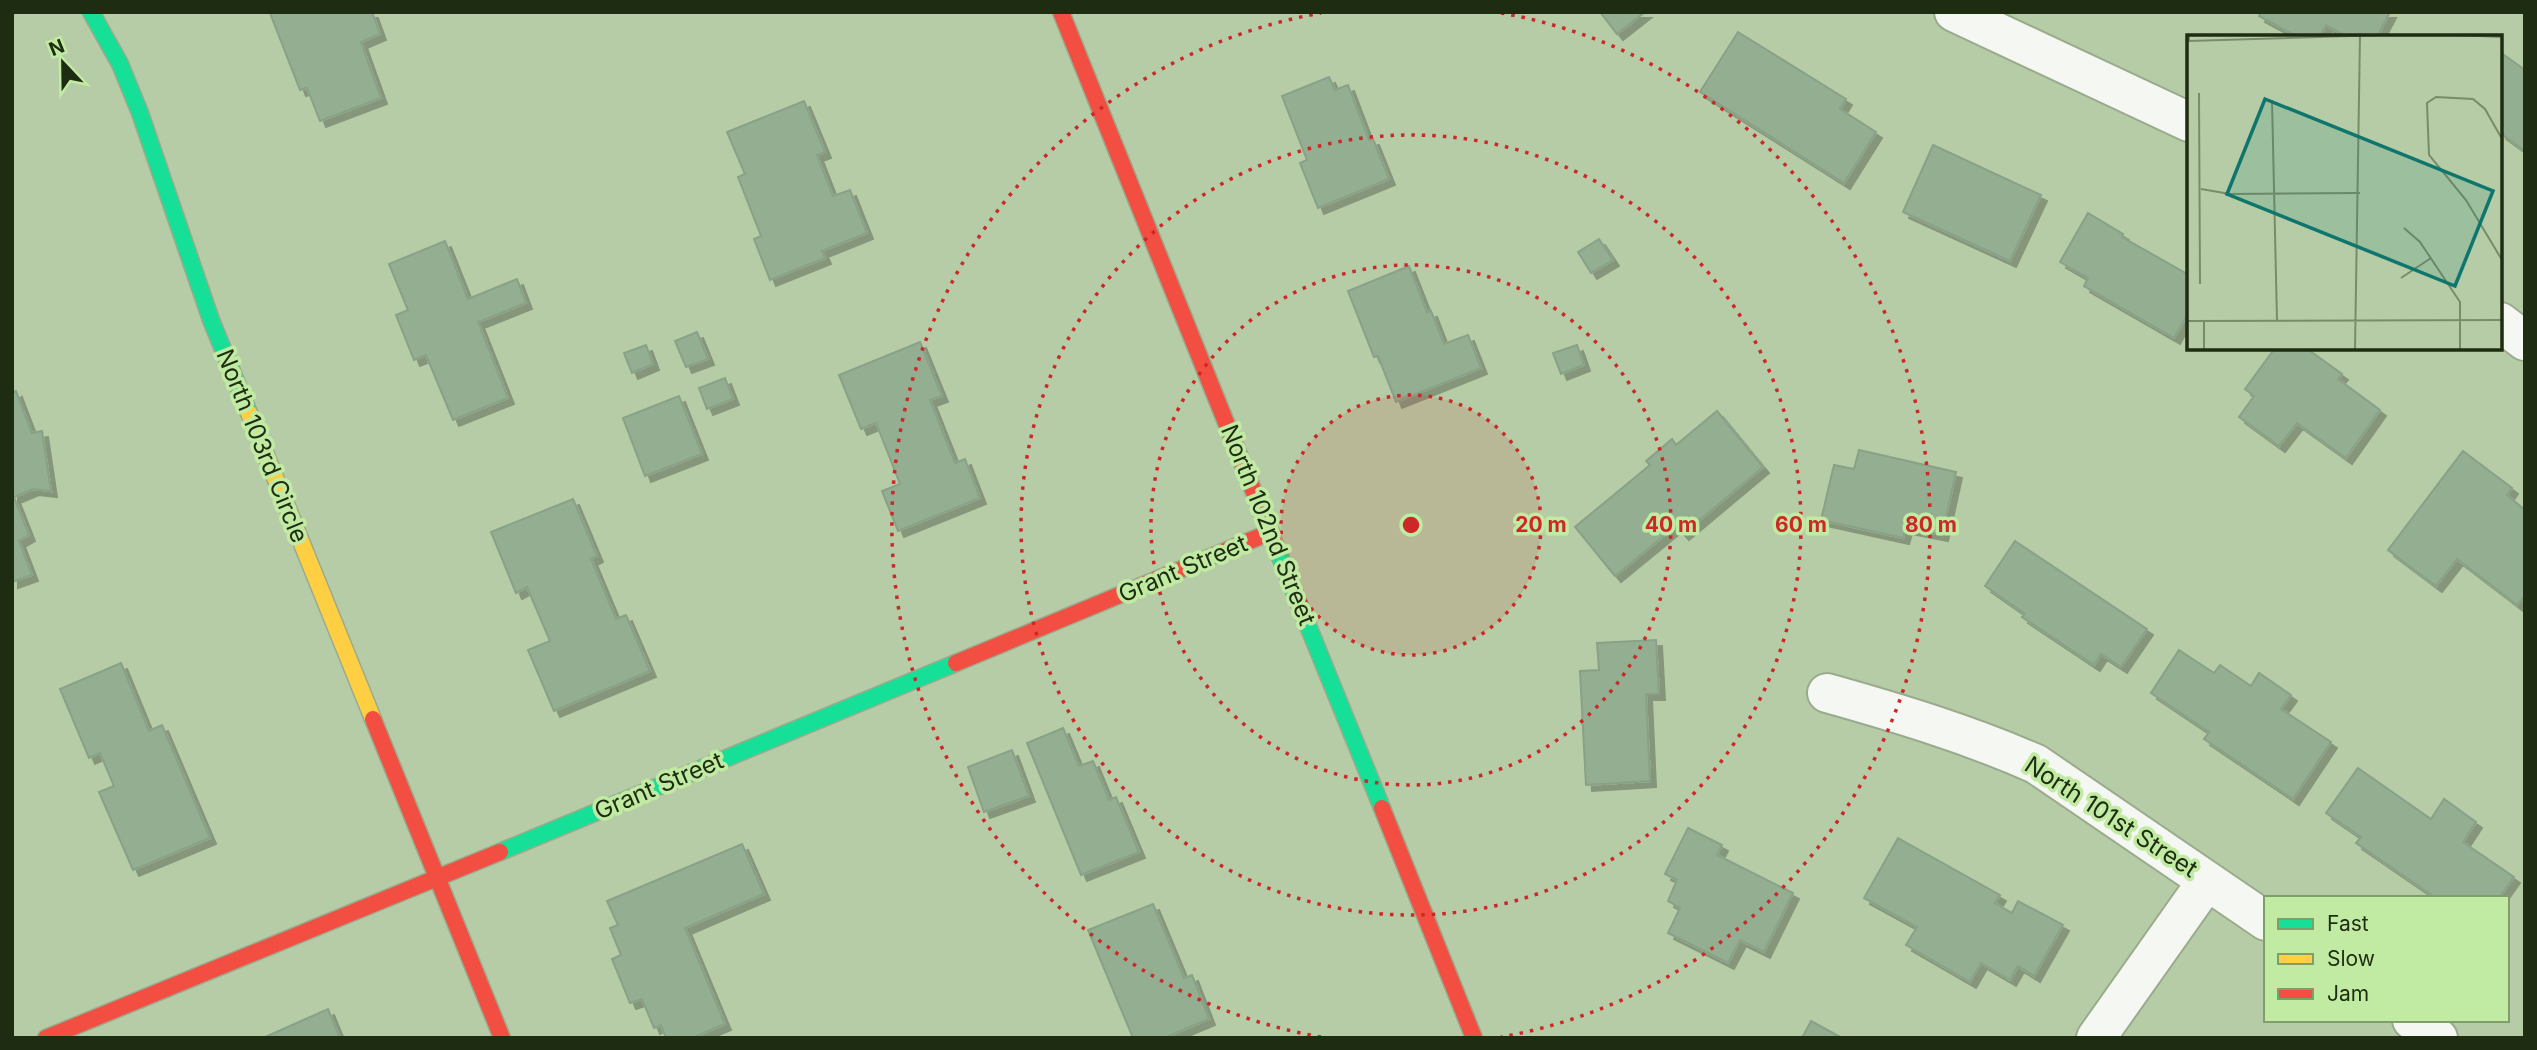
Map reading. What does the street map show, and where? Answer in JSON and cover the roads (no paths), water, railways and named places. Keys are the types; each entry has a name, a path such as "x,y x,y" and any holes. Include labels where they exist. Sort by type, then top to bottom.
{"street":[{"name":"North 103rd Circle","path":"91,12 120,64 140,113 211,320 502,1038"},
{"name":"North 102nd Street","path":"1061,12 1474,1038"},
{"path":"1954,12 2187,121"},
{"path":"2502,324 2525,341"},
{"name":"Grant Street","path":"46,1038 1271,532"},
{"name":"North 101st Street","path":"1827,693 1926,721 2036,764 2264,920"},
{"path":"2096,1038 2207,881"},
{"path":"2415,1022 2438,1038"}]}
